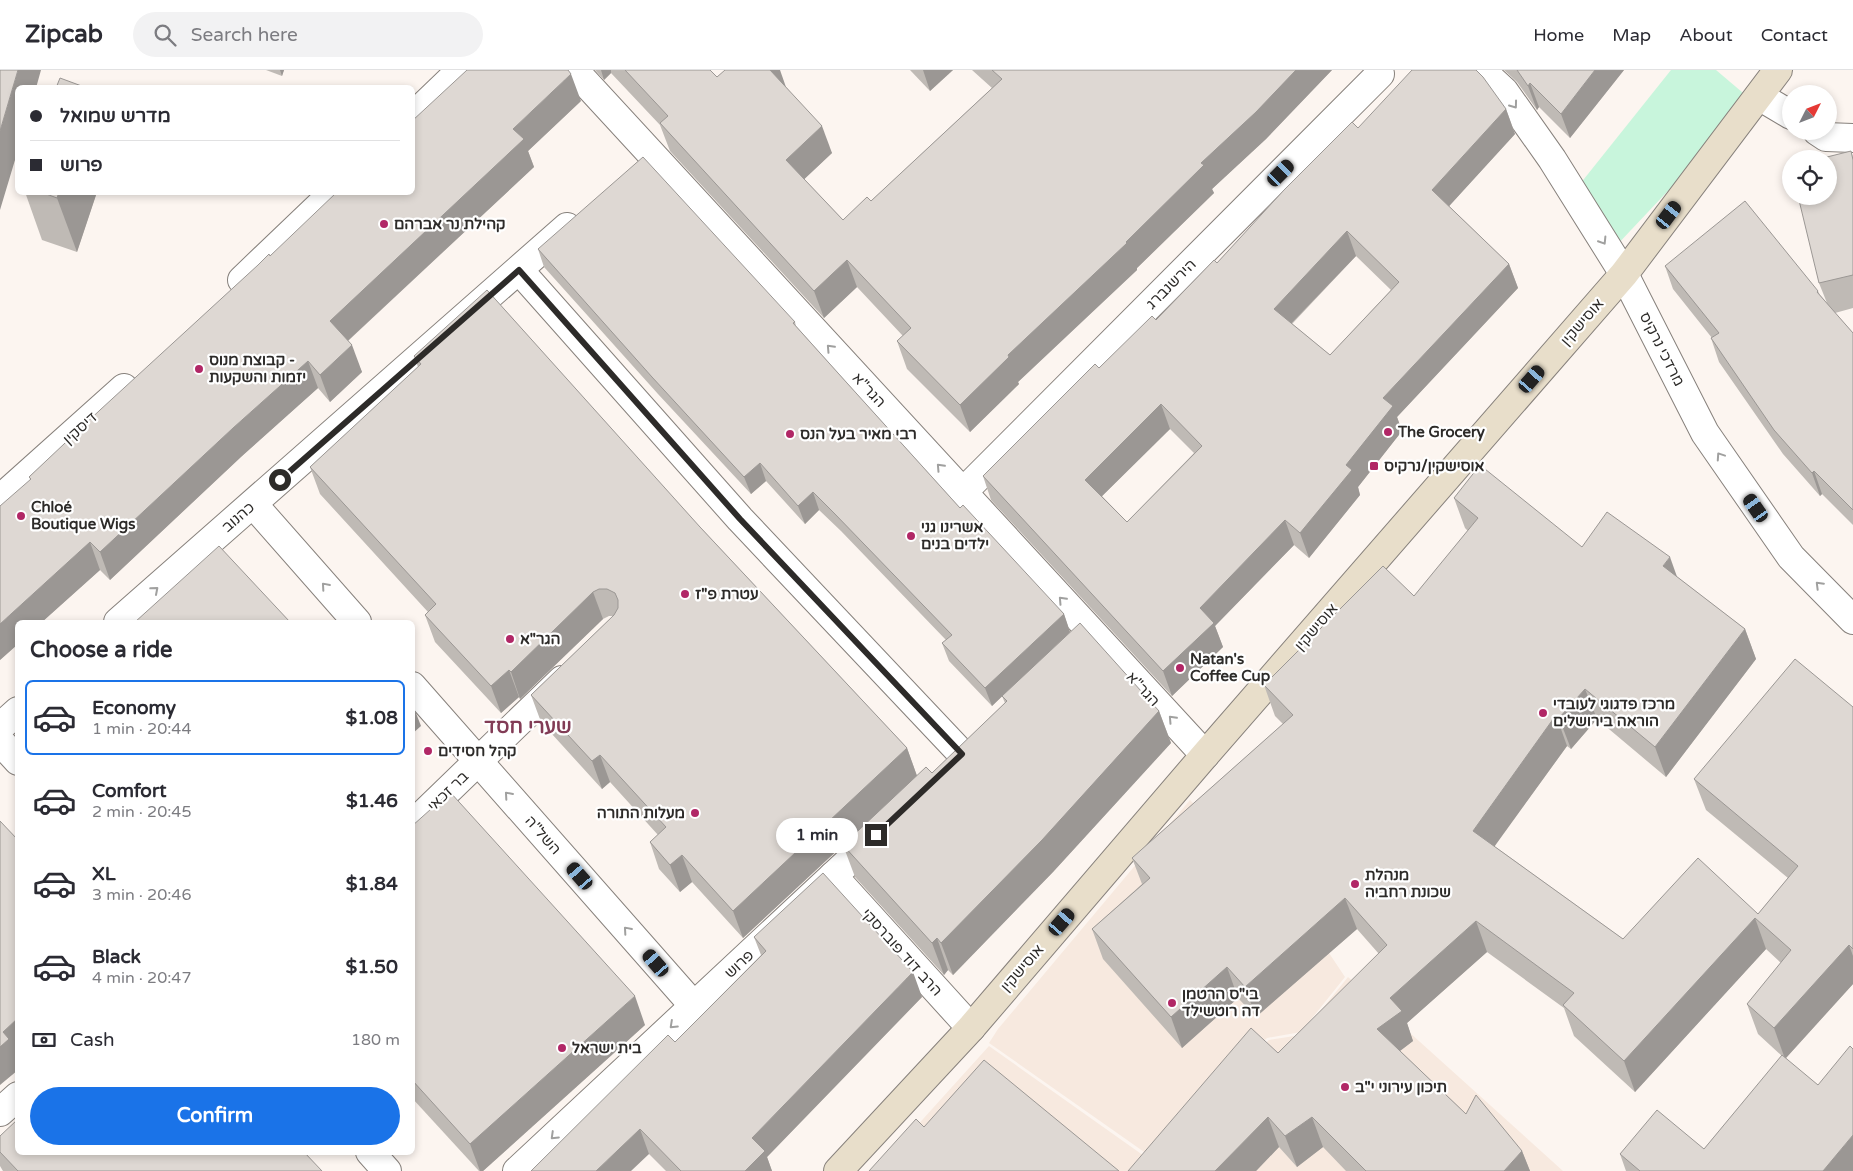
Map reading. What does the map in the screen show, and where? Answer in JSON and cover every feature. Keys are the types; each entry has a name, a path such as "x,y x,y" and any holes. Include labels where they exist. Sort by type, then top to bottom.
{"street":[{"path":"415,114 461,70"},
{"name":"הגר\"א","path":"574,70 643,159 963,492 1084,639 1205,755"},
{"name":"מרדכי נרקיס","path":"1481,70 1504,91 1552,159 1624,274 1705,434 1791,557 1853,620"},
{"name":"אוסישקין","path":"838,1171 971,1028 1205,755 1624,274 1778,70"},
{"name":"הירשנברג","path":"963,492 1380,74"},
{"path":"1759,96 1782,110"},
{"path":"1838,137 1853,138"},
{"path":"222,298 331,195"},
{"name":"כהנוב","path":"120,620 584,211"},
{"path":"519,270 955,761 983,734"},
{"name":"דיסקין","path":"0,499 143,371"},
{"path":"253,504 355,620"},
{"name":"בר זכאי","path":"415,822 578,665"},
{"name":"השל\"ה","path":"415,689 694,1006"},
{"path":"0,727 15,714"},
{"path":"0,741 15,758"},
{"name":"פרוש","path":"517,1171 890,822"},
{"name":"הרב דוד פוברסקי","path":"833,876 971,1028"},
{"path":"0,1112 15,1099"},
{"path":"373,1155 387,1171"}],"shaded area":[{"name":"בי\"ס הרטמן דה רוטשילד","path":"1190,800 1305,917 1345,977 1301,1032 1267,1038 1147,1154 989,1043 998,1029"},
{"name":"תיכון עירוני י\"ב","path":"1348,977 1563,1171 965,1171 914,1129 989,1046 1147,1158 1269,1040 1301,1035"}],"green space":[{"path":"1671,70 1716,70 1749,98 1681,177 1615,247 1580,184"}],"building":[{"path":"0,70 18,70 0,131"},
{"path":"467,70 568,70 571,74 513,129 524,139 330,321 352,345 320,375 308,361 100,552 90,542 0,624 0,506 31,479 29,477 100,410 269,254 270,256 334,195 415,195 415,118"},
{"path":"625,70 710,70 717,77 725,70 770,70 822,126 786,160 843,220 867,197 871,201 1002,79 992,70 1296,70 1256,112 1201,163 1204,165 1127,243 1008,355 1009,357 960,405 897,341 911,328 847,260 814,291 660,123 668,116"},
{"path":"1412,70 1476,70 1506,109 1432,190 1509,264 1383,398 1393,406 1346,465 1352,470 1300,533 1285,520 1200,608 1214,623 1163,671 983,476 1095,364 1099,368 1152,316 1156,320 1214,260 1217,263 1284,190 1352,122 1358,128","holes":["1347,231 1399,282 1330,355 1274,309","1161,404 1202,446 1127,522 1085,480"]},
{"path":"1517,70 1595,70 1561,114 1530,83 1528,86"},
{"path":"60,78 79,85 57,85"},
{"path":"1851,151 1853,160 1853,275 1819,283 1800,205 1837,205 1837,154"},
{"path":"643,157 795,322 793,323 960,508 963,505 1064,614 985,688 942,643 952,635 813,492 798,506 760,463 744,477 538,249"},
{"path":"1745,201 1817,292 1853,333 1853,510 1814,471 1812,473 1774,430 1711,338 1719,333 1665,266"},
{"path":"487,290 700,527 907,748 733,911 682,855 670,865 650,842 666,827 600,755 592,761 531,695 614,615 618,608 618,600 615,593 607,589 599,589 593,592 511,672 509,670 491,686 425,615 436,604 310,467 421,364 414,356"},
{"path":"1480,465 1582,547 1607,512 1670,557 1663,566 1745,629 1655,747 1585,689 1559,718 1556,715 1473,831 1623,939 1698,858 1758,914 1798,866 1694,779 1795,659 1853,707 1853,949 1849,945 1774,1028 1747,1004 1791,950 1755,918 1624,1061 1563,1005 1574,993 1476,921 1390,998 1402,1011 1377,1029 1466,1114 1476,1095 1522,1151 1504,1171 1366,1171 1312,1117 1285,1136 1268,1117 1215,1171 1128,1171 1251,1028 1278,1053 1387,945 1345,898 1245,987 1227,967 1171,1017 1092,929 1150,878 1132,858 1293,715 1264,685 1383,566 1414,596 1478,518 1454,498"},
{"path":"219,546 288,620 137,620"},
{"path":"1080,623 1159,711 1042,840 941,943 937,938 932,943 843,845 926,767 932,773 1007,701 1002,696"},
{"path":"450,792 635,996 470,1144 415,1083 415,823"},
{"path":"0,821 15,837 15,1021 3,1032 9,1039 0,1047"},
{"path":"823,873 913,972 752,1138 765,1151 745,1171 681,1171 640,1129 596,1171 531,1171 668,1035 675,1042 766,951 754,937"},
{"path":"1850,1046 1853,1049 1853,1135 1823,1171 1640,1171 1620,1154 1657,1110 1704,1149 1782,1055 1818,1085"},
{"path":"984,1060 1119,1171 869,1171 916,1119 924,1127"},
{"path":"15,1122 15,1155 307,1155 322,1171 18,1171 0,1152 0,1136"}],"place":[{"name":"קהילת נר אברהם","path":"384,224"},
{"name":"קבוצת מנוס - יזמות והשקעות","path":"199,369"},
{"name":"The Grocery","path":"1388,432"},
{"name":"רבי מאיר בעל הנס","path":"790,434"},
{"name":"אוסישקין/נרקיס","path":"1374,466"},
{"name":"Chloé Boutique Wigs","path":"21,516"},
{"name":"אשרינו גני ילדים בנים","path":"911,536"},
{"name":"עטרת פ\"ז","path":"685,594"},
{"name":"הגר\"א","path":"510,639"},
{"name":"Natan's Coffee Cup","path":"1180,668"},
{"name":"מרכז פדגוגי לעובדי הוראה בירושלים","path":"1543,713"},
{"name":"קהל חסידים","path":"428,751"},
{"name":"מעלות התורה","path":"695,813"},
{"name":"מנהלת שכונת רחביה","path":"1355,884"},
{"name":"בי\"ס הרטמן דה רוטשילד","path":"1172,1003"},
{"name":"בית ישראל","path":"562,1048"},
{"name":"תיכון עירוני י\"ב","path":"1345,1087"}],"district":[{"name":"שערי חסד","path":"528,726"}],"route":[{"path":"280,480 519,270 740,519 962,754 876,835"}]}
